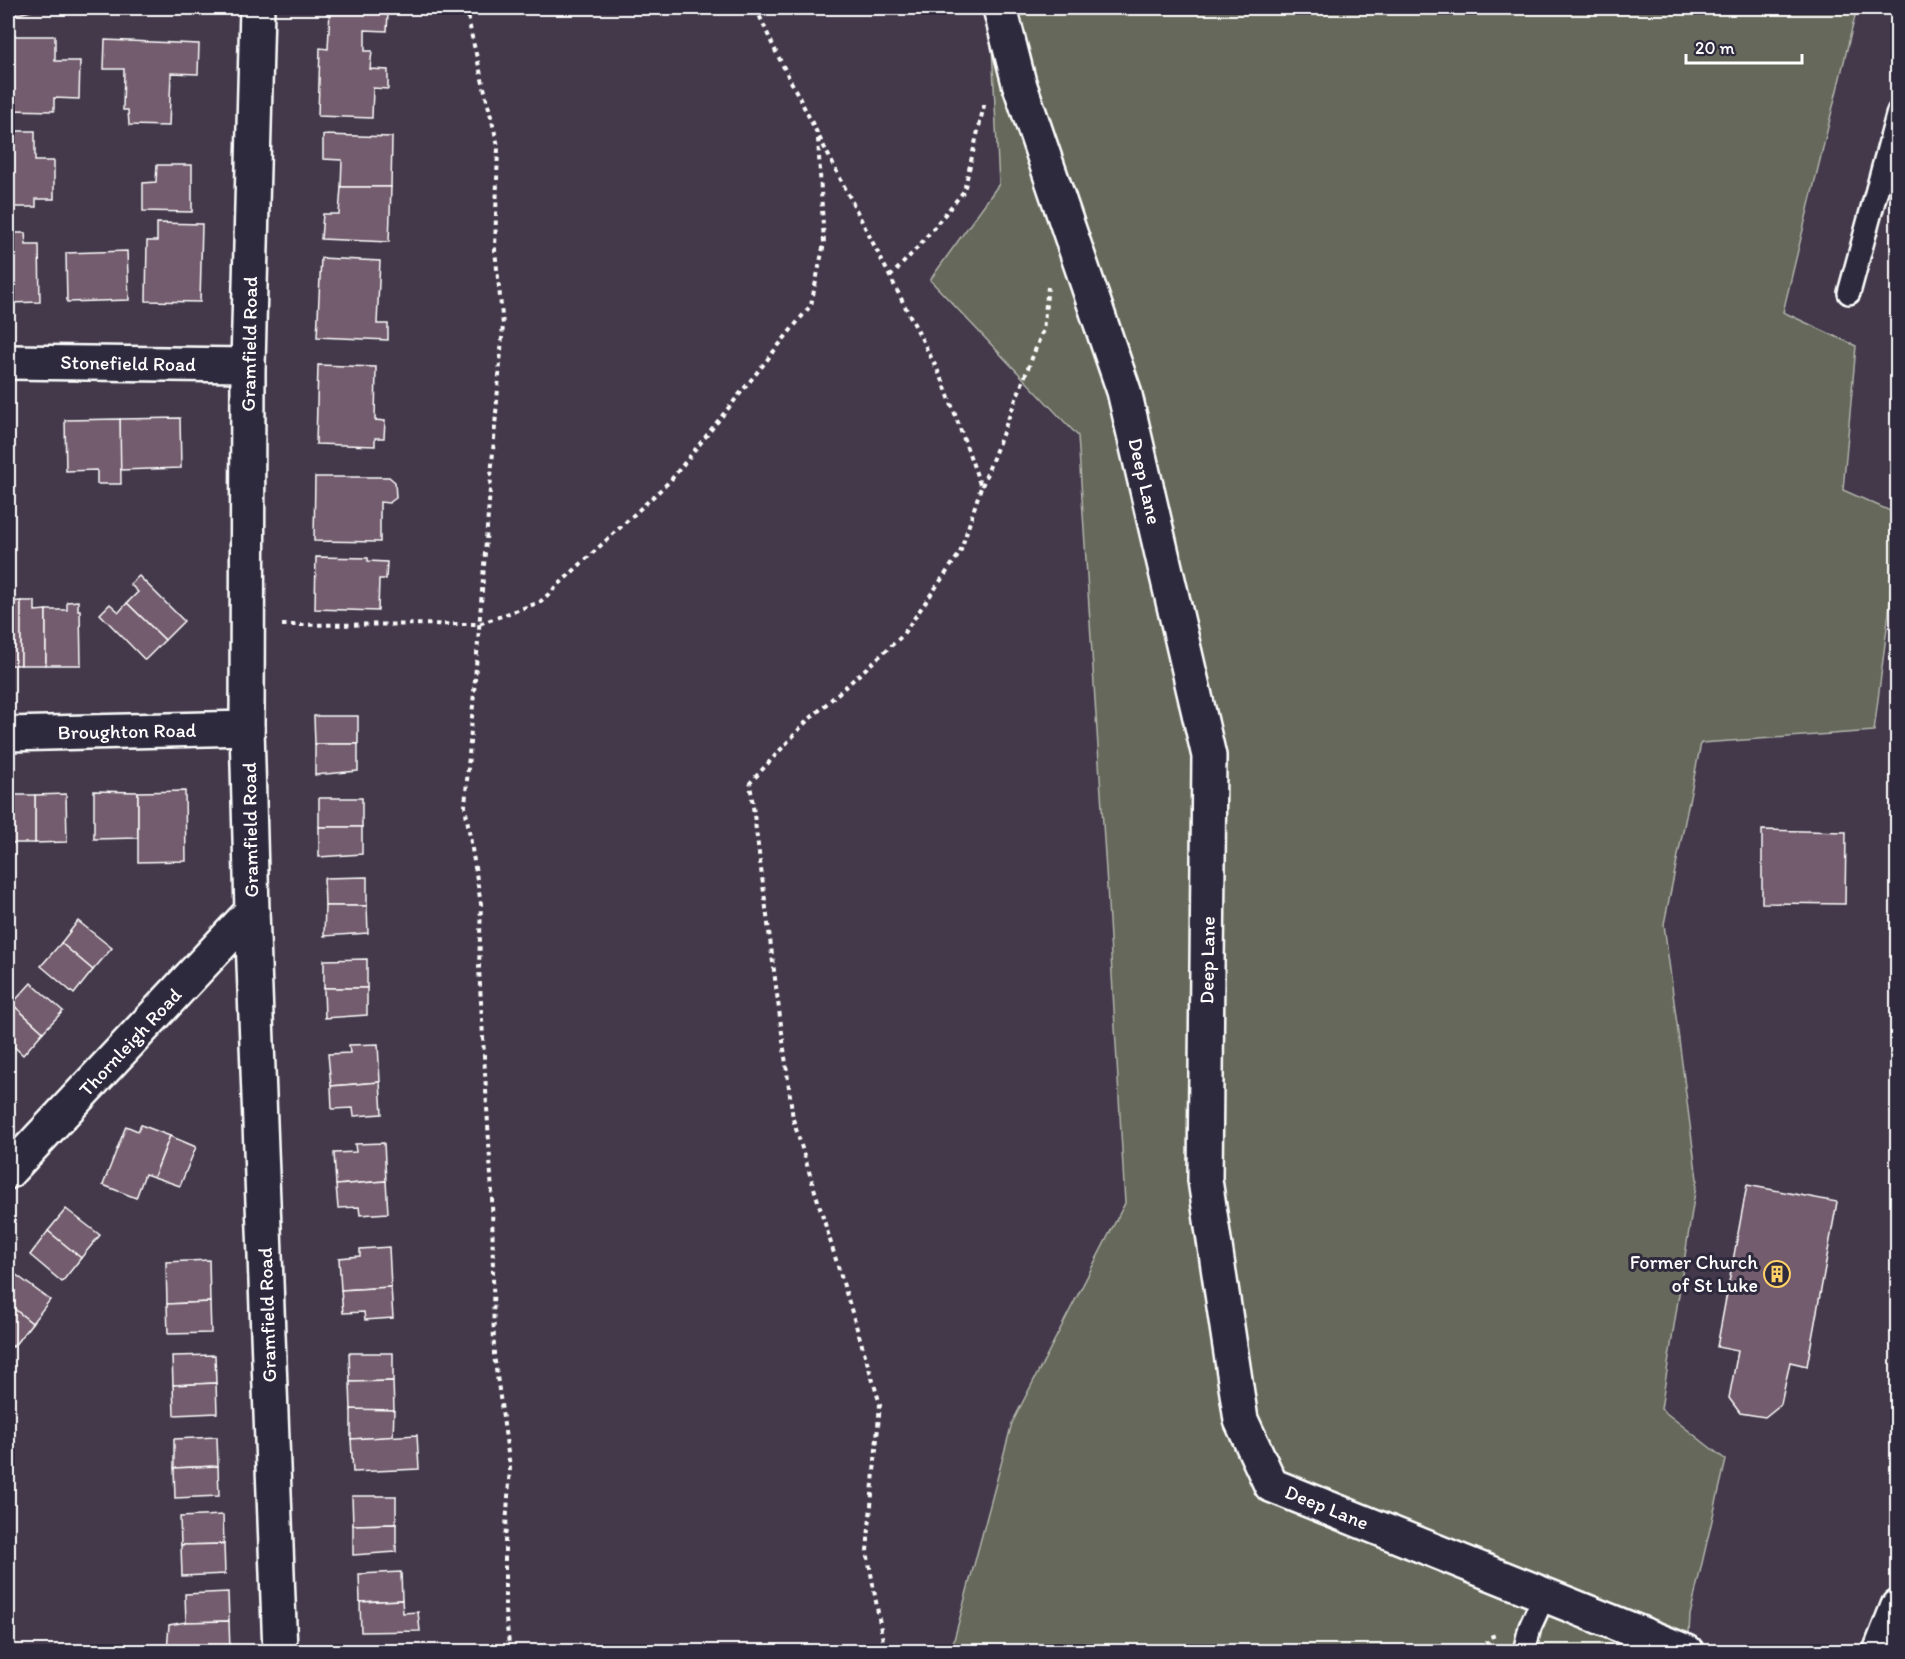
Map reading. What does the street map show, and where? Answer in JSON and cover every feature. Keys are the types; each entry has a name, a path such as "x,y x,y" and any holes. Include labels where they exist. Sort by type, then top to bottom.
{"street":[{"name":"Gramfield Road","path":"257,8 248,365 247,728 280,1652"},
{"name":"Deep Lane","path":"1000,8 1019,83 1124,391 1209,756 1205,1180 1241,1420 1271,1485 1687,1652"},
{"name":"Stonefield Road","path":"8,362 248,365"},
{"name":"Broughton Road","path":"8,734 247,728"},
{"name":"Thornleigh Road","path":"8,1172 252,911"},
{"path":"1880,1652 1898,1606"}],"lane":[{"path":"1849,293 1898,112"},
{"path":"1524,1652 1530,1627 1545,1594"}],"path":[{"path":"467,8 498,146 495,250 503,325 465,806 481,904 479,968 492,1194 494,1355 510,1467 505,1542 505,1611 510,1652"},
{"path":"756,8 774,48 943,381 981,487"},
{"path":"890,277 964,191 985,98"},
{"path":"248,625 479,624 540,602 670,481 811,305 824,243 818,135"},
{"path":"885,1652 867,1551 880,1404 793,1119 750,783 805,723 902,637 960,553 981,487 1043,330 1051,261 1073,242"}],"green space":[{"path":"990,8 1857,8 1783,312 1856,346 1843,490 1897,514 1897,548 1874,731 1701,743 1664,924 1697,1179 1661,1409 1726,1460 1690,1615 1688,1651 951,1651 1012,1423 1125,1203 1078,436 930,280 999,184"}],"building":[{"path":"8,8 43,8 10,16"},
{"path":"330,11 388,13 387,31 365,30 365,51 372,51 370,69 388,70 388,89 373,88 372,118 318,116 320,48 328,49"},
{"path":"8,36 55,36 55,61 80,61 79,99 54,98 54,111 8,110"},
{"path":"105,40 199,44 198,74 171,73 169,126 129,125 128,110 123,110 124,69 104,69"},
{"path":"8,131 35,131 35,161 54,161 54,199 36,199 36,207 12,207 12,200 8,200"},
{"path":"323,135 392,137 391,187 341,187 342,160 323,159"},
{"path":"157,165 192,165 192,212 143,211 143,183 156,182"},
{"path":"341,187 391,187 389,242 321,239 323,214 339,214"},
{"path":"157,223 202,224 200,302 146,301 147,241 157,241"},
{"path":"8,233 25,233 26,245 39,245 40,302 8,303"},
{"path":"127,251 129,300 67,302 66,253"},
{"path":"321,258 380,261 377,324 388,324 388,340 317,337"},
{"path":"318,365 376,367 375,420 385,421 384,438 375,438 375,446 316,444"},
{"path":"180,418 181,468 120,470 120,419"},
{"path":"120,419 121,484 97,484 97,470 66,471 65,420"},
{"path":"315,477 389,477 395,482 396,498 389,503 380,502 380,542 314,541"},
{"path":"316,557 368,558 368,561 387,562 386,579 379,579 378,611 315,609"},
{"path":"139,576 184,621 165,640 127,603 138,592 130,584"},
{"path":"21,601 21,665 8,665 8,602"},
{"path":"21,601 35,601 35,611 46,610 46,665 21,665"},
{"path":"78,601 81,665 46,665 46,610 67,610 67,602"},
{"path":"127,603 165,640 145,660 100,614 110,604 119,612"},
{"path":"314,716 358,716 358,744 315,744"},
{"path":"315,744 358,744 358,771 315,775"},
{"path":"94,791 138,792 138,838 94,839"},
{"path":"185,791 186,861 138,862 138,792"},
{"path":"66,794 67,842 35,843 35,795"},
{"path":"8,795 35,795 35,843 8,843"},
{"path":"319,798 362,798 362,827 319,827"},
{"path":"319,827 362,827 362,854 319,857"},
{"path":"1762,830 1846,832 1845,904 1762,903"},
{"path":"367,877 367,906 325,906 324,878"},
{"path":"325,906 367,906 368,933 324,936"},
{"path":"78,921 112,948 93,970 61,943"},
{"path":"61,943 93,970 74,994 41,966"},
{"path":"367,959 367,988 324,988 324,960"},
{"path":"31,983 63,1011 43,1032 12,1004"},
{"path":"324,988 367,988 367,1015 325,1018"},
{"path":"12,1004 43,1032 23,1055 8,1041 8,1009"},
{"path":"378,1044 380,1082 331,1086 328,1054 350,1053 349,1045"},
{"path":"380,1082 382,1114 354,1116 353,1108 332,1109 331,1086"},
{"path":"141,1125 170,1136 154,1177 145,1174 136,1198 103,1185 126,1126 138,1131"},
{"path":"170,1136 196,1147 180,1186 154,1177"},
{"path":"384,1143 386,1181 336,1185 334,1153 356,1152 355,1144"},
{"path":"386,1181 388,1213 360,1215 359,1207 338,1208 336,1185"},
{"name":"Former Church of St Luke","path":"1747,1185 1837,1202 1807,1366 1790,1362 1781,1404 1765,1417 1740,1413 1729,1398 1738,1351 1717,1347"},
{"path":"66,1209 100,1235 81,1258 48,1231"},
{"path":"48,1231 81,1258 62,1282 30,1255"},
{"path":"389,1247 391,1287 341,1290 339,1258 360,1256 360,1249"},
{"path":"209,1260 210,1302 167,1304 166,1262"},
{"path":"15,1274 50,1300 32,1323 8,1304 8,1284"},
{"path":"391,1287 393,1318 365,1320 364,1312 343,1313 341,1290"},
{"path":"210,1302 211,1333 168,1334 167,1304"},
{"path":"8,1304 32,1323 13,1347 8,1342"},
{"path":"349,1353 393,1353 393,1381 350,1382"},
{"path":"215,1355 216,1383 173,1385 172,1356"},
{"path":"393,1381 394,1410 351,1411 350,1382"},
{"path":"216,1383 217,1413 174,1415 173,1385"},
{"path":"351,1409 394,1410 393,1437 351,1439"},
{"path":"417,1435 419,1469 353,1472 351,1439"},
{"path":"217,1437 218,1466 174,1468 174,1439"},
{"path":"218,1466 219,1496 175,1498 174,1468"},
{"path":"352,1496 396,1496 396,1524 353,1525"},
{"path":"223,1515 224,1544 181,1545 180,1517"},
{"path":"396,1524 396,1552 353,1555 353,1525"},
{"path":"224,1544 225,1574 182,1576 181,1545"},
{"path":"401,1572 402,1600 360,1602 359,1574"},
{"path":"228,1592 229,1621 186,1622 185,1594"},
{"path":"402,1600 403,1613 418,1612 420,1631 361,1632 360,1602"},
{"path":"229,1621 230,1651 167,1651 169,1625 186,1622"}],"place":[{"name":"Former Church of St Luke","path":"1777,1274"}]}
